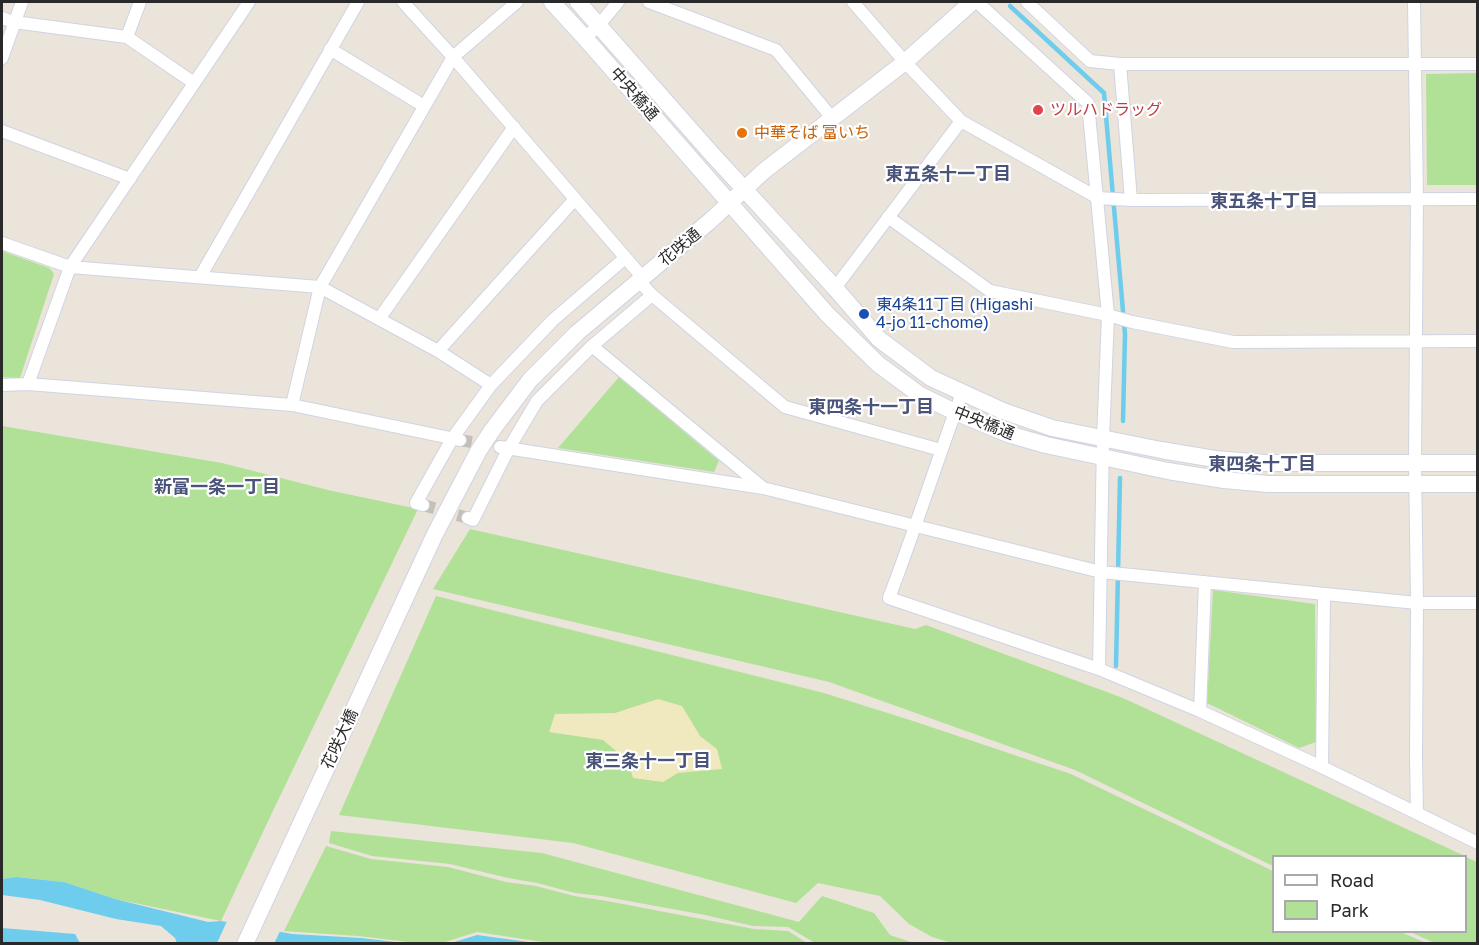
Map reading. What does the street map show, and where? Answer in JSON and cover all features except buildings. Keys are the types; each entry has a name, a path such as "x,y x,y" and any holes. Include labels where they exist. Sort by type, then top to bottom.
{"street":[{"path":"2,58 22,2"},
{"path":"127,38 140,2"},
{"path":"28,384 70,267 249,2"},
{"path":"200,277 358,2"},
{"path":"404,2 575,198 625,258 652,295 785,407 941,450"},
{"path":"292,405 320,287 453,57 517,2"},
{"name":"中央橋通","path":"552,2 827,314 878,364 920,395 1008,434 1046,445 1167,471 1268,484 1478,484"},
{"name":"中央橋通","path":"578,2 879,339 931,378 1003,411 1052,428 1215,459 1255,462 1478,463"},
{"path":"585,38 618,2"},
{"path":"649,2 776,50 832,118"},
{"path":"853,2 960,121 1102,198 1127,200 1478,199"},
{"name":"花咲通","path":"435,534 479,450 493,429 530,380 577,333 710,221 764,171 906,62 972,2"},
{"path":"977,2 1088,103 1102,198 1113,317 1102,458 1107,572 1099,669"},
{"path":"1027,2 1090,62 1120,64 1478,64"},
{"path":"1414,2 1417,199 1415,463 1417,813"},
{"path":"2,18 14,22 127,38 194,83"},
{"path":"330,49 424,106"},
{"path":"1120,64 1127,200"},
{"path":"835,288 960,121"},
{"path":"380,320 514,128"},
{"path":"2,131 130,179"},
{"path":"438,351 575,198"},
{"path":"888,217 990,291 1132,322 1233,342 1478,341"},
{"path":"2,243 70,267 320,287 438,351 491,385"},
{"path":"423,505 416,503 491,385 553,320 625,258"},
{"path":"468,518 473,520 504,447 537,401 592,346 652,295"},
{"path":"592,346 763,488"},
{"path":"2,385 28,384 292,405 456,440"},
{"path":"962,393 917,525 889,598 1099,669 1200,711 1323,767 1478,843"},
{"path":"504,447 763,488 1107,572 1417,603 1478,603"},
{"name":"花咲大橋","path":"244,944 435,534"},
{"path":"1200,711 1205,582"},
{"path":"1323,767 1324,594"}],"green space":[{"path":"1477,73 1477,185 1427,185 1426,74"},
{"path":"2,251 49,268 54,274 20,378 2,377"},
{"path":"619,377 719,461 714,472 558,448"},
{"path":"2,426 222,463 328,490 418,509 221,921 115,899 64,882 16,877 2,879"},
{"path":"470,529 915,629 926,625 1123,698 1463,855 1272,855 1272,866 1075,770 829,682 433,589"},
{"path":"1213,590 1315,604 1316,742 1299,748 1207,703"},
{"path":"436,596 824,693 1071,774 1272,871 1272,933 1403,933 1426,943 952,943 932,937 909,924 880,896 818,883 796,903 573,843 339,815"},
{"path":"331,831 542,853 799,922 822,896 874,913 890,935 914,943 815,943 788,927 753,926 705,915 575,893 450,864 372,856 329,843"},
{"path":"326,846 371,859 448,867 574,896 754,929 788,931 807,943 556,944 477,932 442,943 425,944 358,936 284,931"},
{"path":"1467,857 1477,862 1477,943 1435,943 1412,933 1467,933"}],"sand":[{"path":"658,699 682,706 700,736 717,749 722,769 678,773 663,782 633,778 628,761 603,740 549,732 555,714 615,713"}],"water":[{"path":"16,877 64,882 115,899 208,922 221,921 292,934 404,943 177,943 175,938 161,926 116,919 40,900 2,895 2,879"},
{"path":"2,928 75,934 80,943 2,943"},
{"path":"477,935 536,943 451,943"}],"pier":[{"path":"228,919 281,929 274,944 217,943"}],"waterway":[{"path":"1010,6 1104,93 1125,334 1123,421"},
{"path":"1116,666 1120,478"}],"tunnel":[{"path":"460,440 500,447"},
{"path":"423,505 468,518"}],"place":[{"name":"ツルハドラッグ","path":"1038,110"},
{"name":"中華そば 富いち","path":"742,133"},
{"name":"東4条11丁目 (Higashi 4-jo 11-chome)","path":"864,314"}],"district":[{"name":"東五条十一丁目","path":"948,174"},
{"name":"東五条十丁目","path":"1264,201"},
{"name":"東四条十一丁目","path":"871,407"},
{"name":"東四条十丁目","path":"1262,464"},
{"name":"新富一条一丁目","path":"217,487"},
{"name":"東三条十一丁目","path":"648,761"}]}
